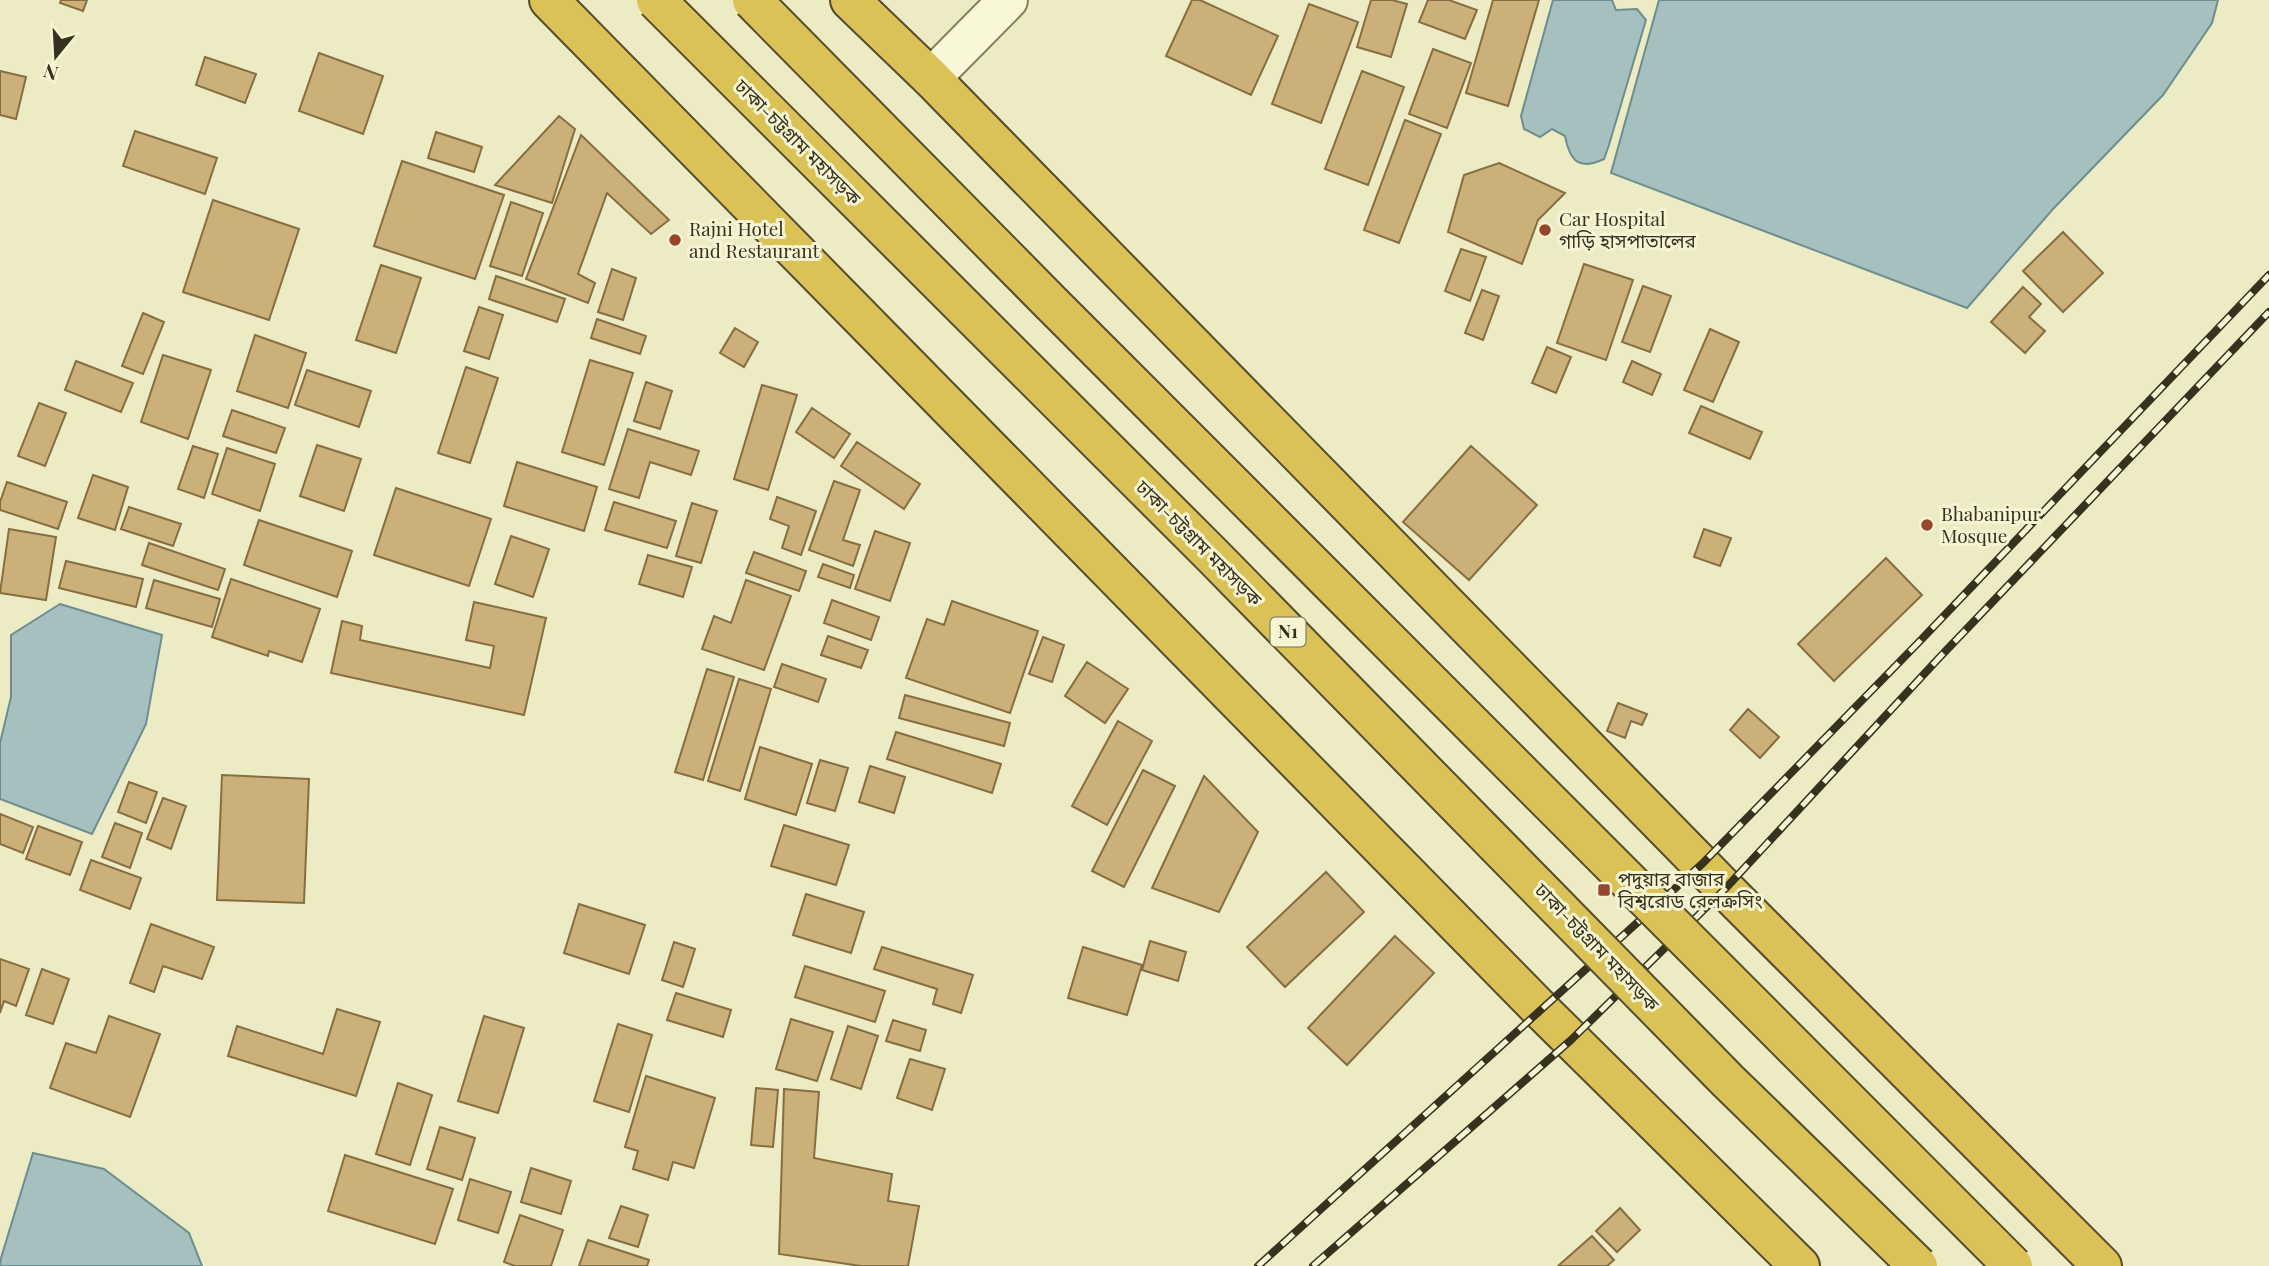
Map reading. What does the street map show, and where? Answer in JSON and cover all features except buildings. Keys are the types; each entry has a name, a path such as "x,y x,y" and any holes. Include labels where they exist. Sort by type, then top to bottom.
{"highway":[{"path":"549,0 1571,1040 1800,1266"},
{"name":"ঢাকা-চট্টগ্রাম মহাসড়ক","path":"656,0 1213,555 1728,1081 1918,1266"},
{"path":"752,0 2013,1266"},
{"path":"850,0 931,78 1725,889 2102,1266"}],"street":[{"path":"931,78 1008,0"}],"water":[{"path":"1553,0 1612,0 1616,10 1637,9 1646,20 1604,159 1588,164 1582,164 1573,157 1565,136 1552,129 1540,137 1524,129 1521,116"},
{"path":"1659,0 2218,0 2212,23 2163,95 2053,209 1967,308 1611,173"},
{"path":"60,604 162,635 146,724 92,834 0,799 0,743 11,697 11,635"},
{"path":"33,1153 104,1169 189,1233 202,1266 0,1266"}],"railway":[{"path":"1258,1266 1702,864 1919,642 2269,275"},
{"path":"1313,1266 1571,1040 1725,889 1938,659 2269,312"}],"place":[{"name":"Car Hospital গাড়ি হাসপাতালের","path":"1545,230"},
{"name":"Rajni Hotel and Restaurant","path":"675,240"},
{"name":"Bhabanipur Mosque","path":"1927,525"},
{"name":"পদুয়ার বাজার বিশ্বরোড রেলক্রসিং","path":"1604,890"}]}
